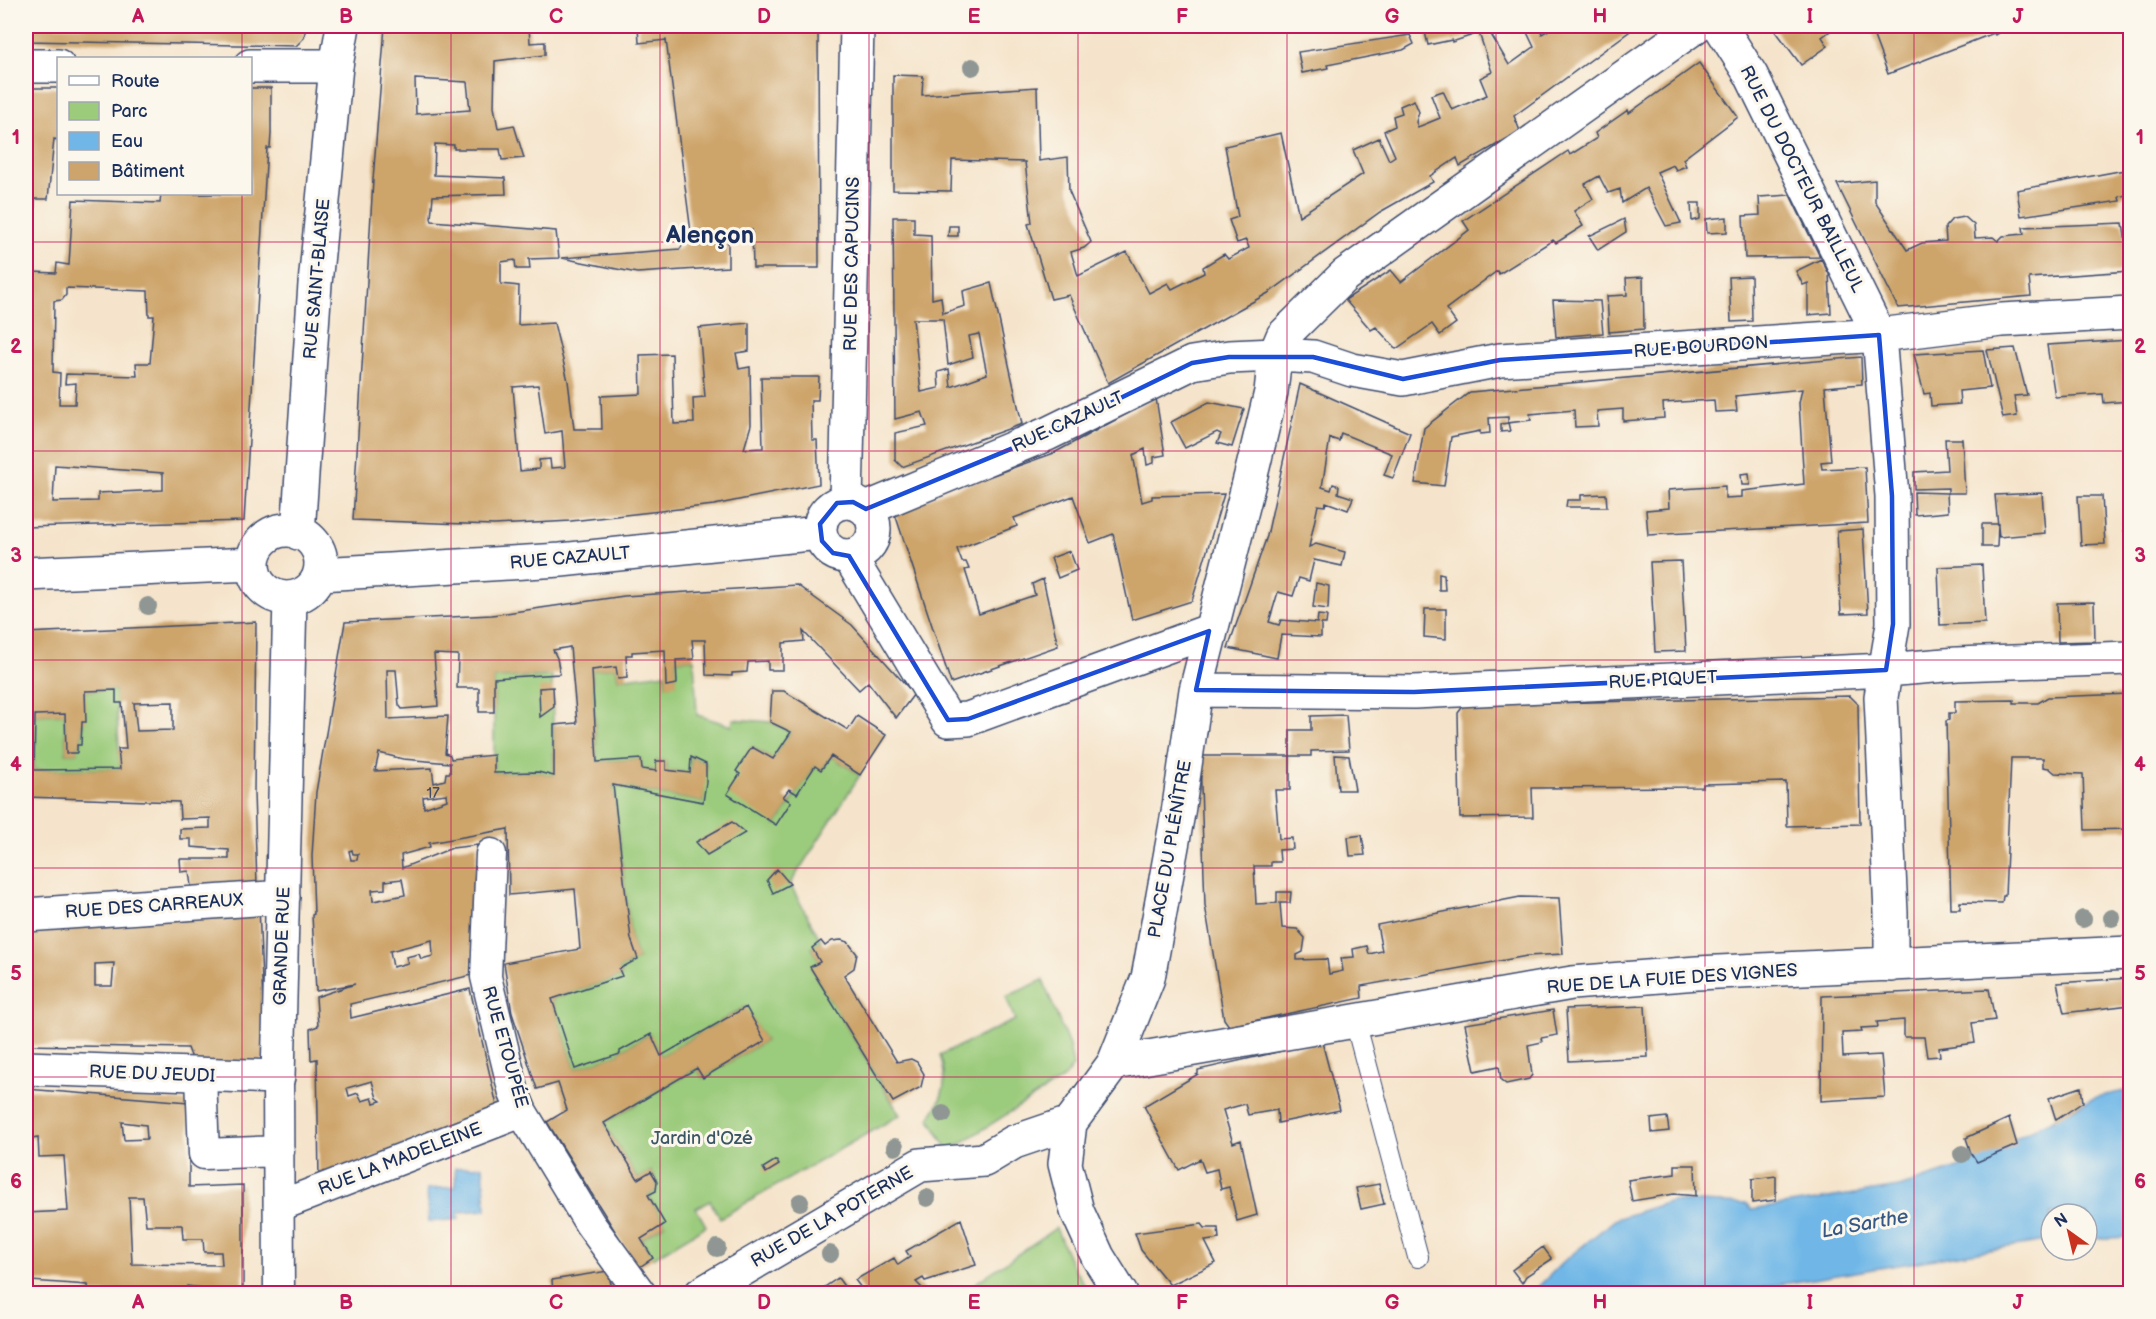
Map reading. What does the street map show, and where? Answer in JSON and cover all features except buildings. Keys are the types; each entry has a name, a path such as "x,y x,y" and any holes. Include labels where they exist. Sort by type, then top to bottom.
{"street":[{"name":"RUE SAINT-BLAISE","path":"298,533 315,284 336,66 343,26"},
{"name":"RUE DES CAPUCINS","path":"856,506 857,26"},
{"path":"1275,355 1283,336 1345,275 1696,26"},
{"name":"RUE DU DOCTEUR BAILLEUL","path":"1720,26 1751,75 1880,335"},
{"path":"26,66 57,66"},
{"path":"252,66 336,66"},
{"name":"RUE BOURDON","path":"1275,355 1313,357 1352,370 1403,379 1500,360 1880,335 2002,320 2130,313"},
{"path":"1880,335 1892,496 1893,624 1881,697 1891,914 1891,965"},
{"name":"RUE CAZAULT","path":"856,506 1047,434 1192,363 1229,357 1275,355"},
{"name":"PLACE DU PLÉNÎTRE","path":"1114,1063 1148,978 1178,813 1196,690 1271,392 1275,355"},
{"path":"837,503 856,506 871,517 874,534 866,549 849,556 833,553 822,541 819,533 823,515 837,503"},
{"path":"288,530 298,533 315,545 321,564 320,574 309,591 290,598 268,593 259,585 252,564 254,553 267,536 288,530"},
{"name":"RUE CAZAULT","path":"320,574 561,560 819,533"},
{"path":"849,556 948,720 968,719 1209,631"},
{"path":"26,574 252,564"},
{"name":"GRANDE RUE","path":"279,1293 279,1077 290,598"},
{"name":"RUE PIQUET","path":"1196,690 1414,692 1886,670 1957,664 2130,658"},
{"name":"RUE ETOUPÉE","path":"491,854 486,977 514,1092 522,1112 590,1224 637,1286"},
{"name":"RUE DES CARREAUX","path":"26,915 283,897"},
{"name":"RUE DE LA FUIE DES VIGNES","path":"1114,1063 1572,983 1697,973 2130,953"},
{"path":"1114,1063 1070,1124 1065,1164 1077,1211 1098,1257 1121,1293"},
{"name":"RUE DU JEUDI","path":"26,1068 279,1077"},
{"path":"201,1076 204,1154 279,1151"},
{"name":"RUE LA MADELEINE","path":"279,1206 522,1112"},
{"name":"RUE DE LA POTERNE","path":"701,1293 920,1165 984,1160 1014,1142 1070,1124"}],"lane":[{"path":"1355,1021 1418,1257"}],"highlighted area":[{"path":"1879,335 1892,496 1893,624 1886,670 1414,692 1196,690 1209,631 968,719 948,720 849,556 833,553 822,541 820,524 837,503 853,502 866,509 1047,434 1192,363 1229,357 1313,357 1403,379 1500,360"}],"green space":[{"name":"Jardin d'Ozé","path":"694,659 697,715 732,726 733,719 770,722 791,732 773,759 752,747 740,774 776,825 815,766 822,770 831,756 860,775 790,884 821,941 812,948 820,962 811,968 900,1115 720,1218 710,1201 696,1208 706,1226 653,1258 641,1239 665,1224 648,1195 656,1191 657,1181 651,1171 638,1179 604,1123 697,1068 703,1078 765,1041 745,1007 661,1056 650,1034 620,1051 620,1054 575,1069 552,999 622,976 619,969 638,959 631,939 613,785 703,802 706,764 691,757 690,773 666,770 666,761 656,761 656,771 642,769 641,759 597,762 592,670 616,667 618,679 665,673 666,685 676,684 676,660"},
{"path":"552,676 554,776 538,772 494,773 494,678"},
{"path":"116,690 120,769 34,770 35,715 65,714 66,753 77,753 77,745 81,745 85,691"},
{"path":"1043,980 1069,1046 1073,1066 1064,1078 949,1151 929,1118 939,1103 944,1088 944,1072 940,1055 1015,1020 1006,997"},
{"path":"1056,1228 1070,1261 1089,1293 961,1293"}],"water":[{"name":"La Sarthe","path":"2130,1090 2130,1237 2099,1238 2099,1202 2039,1202 2039,1242 1728,1293 1531,1294 1564,1261 1616,1219 1672,1201 1747,1204 1751,1210 1899,1187 1958,1168 2096,1097"},
{"path":"483,1166 486,1210 458,1212 459,1219 429,1222 427,1189 456,1187 455,1168"}],"district":[{"name":"Alençon","path":"710,235"}]}
